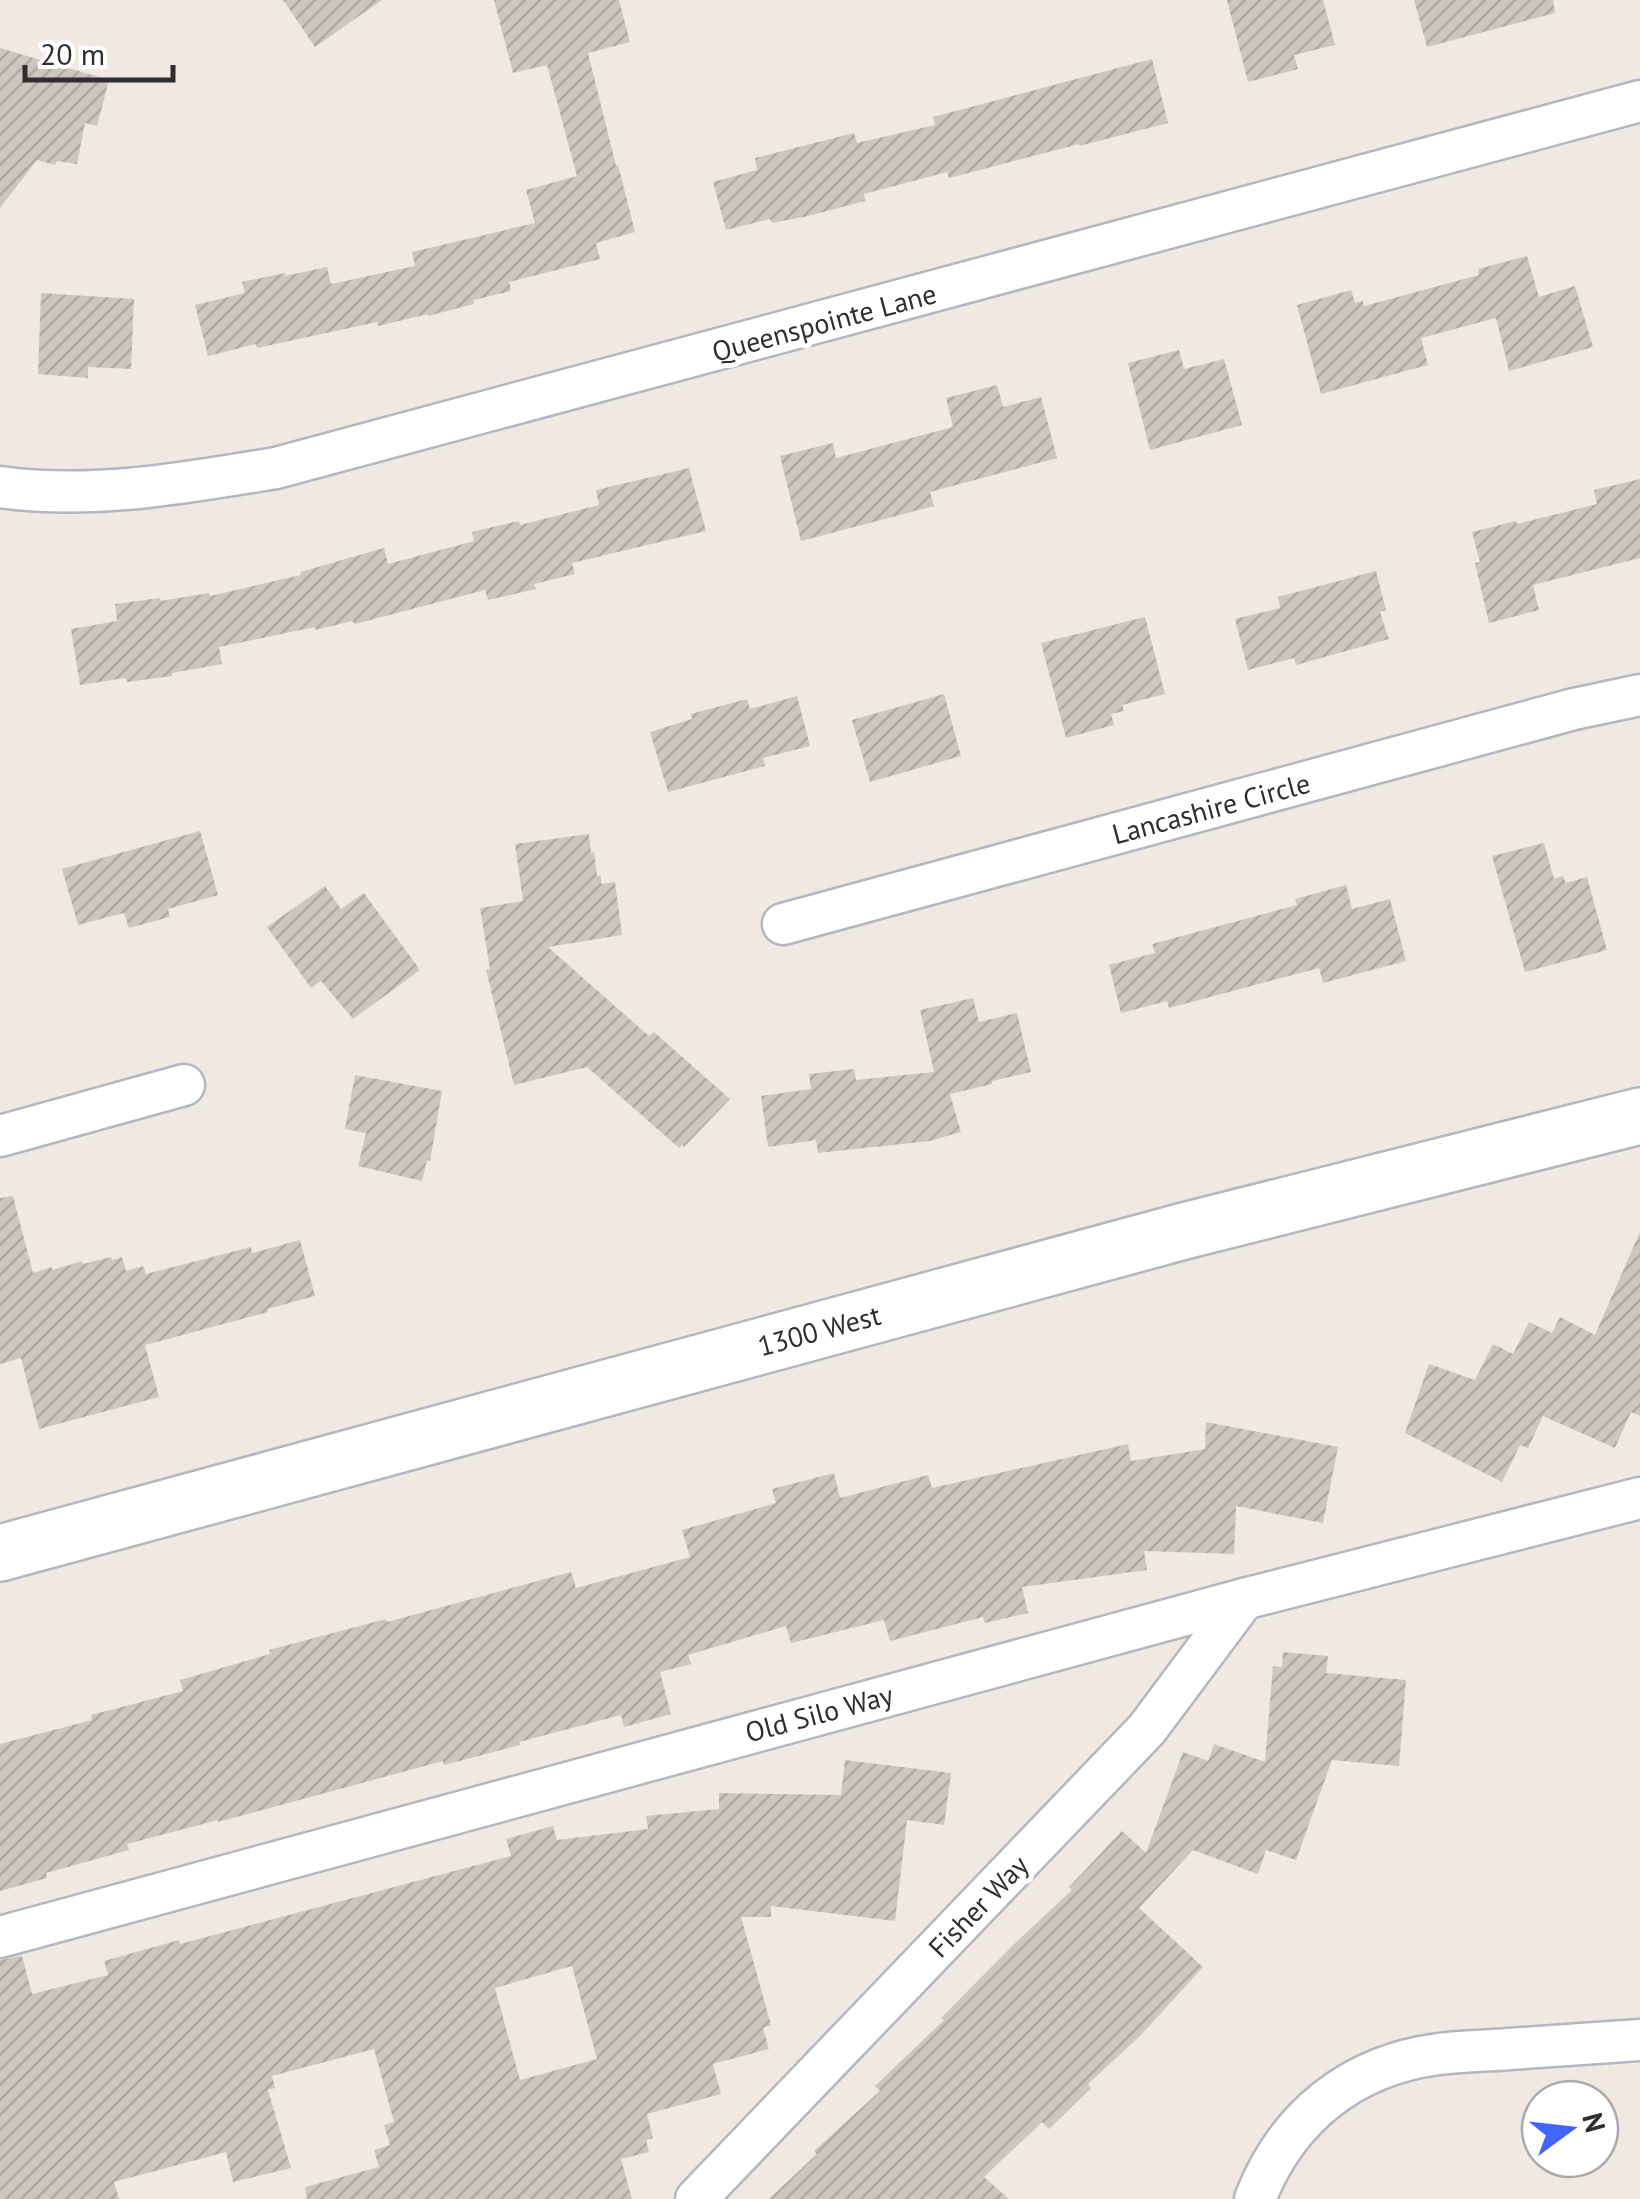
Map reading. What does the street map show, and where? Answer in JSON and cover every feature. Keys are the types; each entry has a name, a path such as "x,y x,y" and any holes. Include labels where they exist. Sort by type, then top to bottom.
{"street":[{"name":"Queenspointe Lane","path":"0,487 33,492 152,488 276,468 1640,101"},
{"name":"Lancashire Circle","path":"783,924 1574,709 1640,696"},
{"path":"0,1136 184,1086"},
{"name":"1300 West","path":"0,1552 1165,1236 1640,1116"},
{"name":"Old Silo Way","path":"0,1937 1244,1599 1640,1498"},
{"name":"Fisher Way","path":"696,2199 1147,1730 1244,1599"},
{"path":"1256,2199 1266,2172 1298,2124 1340,2088 1386,2066 1438,2054 1640,2040"}],"building":[{"path":"283,0 382,0 315,47"},
{"path":"494,0 619,0 630,42 588,53 635,232 596,243 600,259 509,282 511,291 474,300 474,304 378,326 377,322 208,356 195,305 245,293 242,282 327,267 331,284 415,266 412,252 535,223 526,190 577,176 547,65 513,73"},
{"path":"1227,0 1323,0 1335,45 1294,55 1298,69 1248,82"},
{"path":"1414,0 1553,0 1555,13 1427,47"},
{"path":"0,48 109,80 97,126 85,123 77,164 57,161 55,165 37,160 0,208"},
{"path":"1152,59 1168,123 949,178 947,172 864,194 865,201 808,216 772,223 770,219 726,230 713,182 757,170 755,158 854,133 857,143 935,125 933,117"},
{"path":"1527,256 1539,297 1575,286 1593,347 1509,371 1496,318 1421,338 1428,365 1321,394 1297,305 1351,290 1355,303 1363,301 1364,306 1479,275 1478,269"},
{"path":"41,293 134,299 131,369 88,367 88,378 38,374"},
{"path":"1179,350 1184,369 1224,359 1242,425 1150,450 1128,363"},
{"path":"997,385 1003,407 1041,397 1057,458 930,492 934,506 801,541 780,456 833,443 836,458 953,427 946,398"},
{"path":"689,468 706,531 572,563 575,574 534,584 536,589 488,600 485,590 355,624 352,621 316,630 315,627 219,647 222,664 172,676 80,685 71,629 117,621 115,604 209,593 210,596 301,575 300,572 384,548 388,564 474,541 472,532 519,521 520,525 599,505 596,490"},
{"path":"1640,479 1640,558 1533,585 1539,610 1489,623 1472,532 1597,504 1594,490"},
{"path":"1376,571 1386,610 1380,612 1389,639 1296,665 1294,658 1248,670 1235,619 1280,608 1278,597"},
{"path":"1145,617 1165,694 1122,705 1124,711 1111,714 1114,725 1066,738 1041,643"},
{"path":"944,694 961,756 870,782 852,720"},
{"path":"797,696 810,746 763,758 765,766 668,792 650,732 692,719 691,714 747,699 750,709"},
{"path":"200,831 218,895 168,909 170,917 129,928 124,913 78,925 62,869"},
{"path":"589,834 601,884 615,882 622,935 548,947 649,1036 654,1032 730,1099 684,1147 679,1148 587,1067 514,1085 486,970 490,969 480,908 523,901 515,844"},
{"path":"1544,843 1554,879 1563,876 1566,883 1587,877 1607,950 1525,972 1492,856"},
{"path":"1346,885 1352,909 1390,899 1406,961 1323,983 1319,968 1169,1008 1167,1001 1121,1013 1109,965 1155,953 1152,944 1297,905 1295,899"},
{"path":"325,886 341,909 364,893 420,970 353,1019 321,981 311,988 267,927"},
{"path":"973,998 979,1022 1017,1013 1031,1072 950,1094 961,1132 930,1141 818,1153 816,1140 768,1147 761,1096 811,1089 809,1074 854,1069 856,1080 934,1072 920,1010"},
{"path":"355,1075 442,1091 430,1161 427,1160 422,1181 358,1166 366,1133 345,1129"},
{"path":"13,1196 33,1273 82,1261 83,1264 122,1257 126,1271 143,1266 146,1274 251,1247 252,1253 300,1240 315,1296 145,1345 159,1397 39,1429 21,1358 0,1364 0,1198"},
{"path":"1640,1232 1640,1416 1631,1412 1615,1448 1543,1416 1528,1448 1520,1445 1502,1482 1405,1433 1429,1364 1475,1380 1493,1344 1513,1354 1529,1322 1552,1333 1560,1317 1595,1335"},
{"path":"1206,1422 1338,1447 1323,1523 1236,1506 1234,1554 1144,1551 1147,1570 1022,1587 1028,1613 985,1623 983,1617 890,1641 884,1620 791,1643 786,1626 688,1655 691,1664 660,1672 671,1714 624,1727 621,1715 444,1765 443,1761 127,1844 129,1850 46,1873 47,1878 0,1891 0,1744 183,1691 180,1680 270,1654 269,1650 571,1572 576,1588 690,1557 682,1530 776,1503 772,1489 834,1473 840,1498 928,1475 932,1488 1128,1444 1131,1461 1205,1449"},
{"path":"1283,1652 1328,1656 1326,1673 1406,1680 1399,1766 1332,1760 1296,1860 1266,1850 1258,1874 1193,1850 1139,1908 1203,1967 1049,2129 1042,2122 984,2177 1009,2199 769,2199 817,2154 814,2151 880,2091 875,2086 1072,1890 1069,1887 1122,1831 1146,1853 1183,1752 1208,1761 1214,1744 1265,1762 1273,1666 1282,1667"},
{"path":"845,1760 951,1773 944,1825 907,1820 895,1921 771,1906 771,1917 741,1917 771,2025 763,2028 769,2049 713,2064 721,2094 647,2114 653,2138 646,2140 649,2152 621,2159 632,2199 307,2199 305,2187 379,2167 374,2150 390,2145 384,2125 394,2122 374,2049 272,2076 275,2088 268,2090 291,2168 233,2182 226,2152 114,2182 119,2199 0,2199 0,1960 22,1956 32,1994 108,1975 104,1961 511,1856 506,1839 553,1826 557,1840 648,1829 646,1816 719,1809 719,1793 841,1795","holes":["572,1966 597,2059 520,2080 495,1988"]}]}
